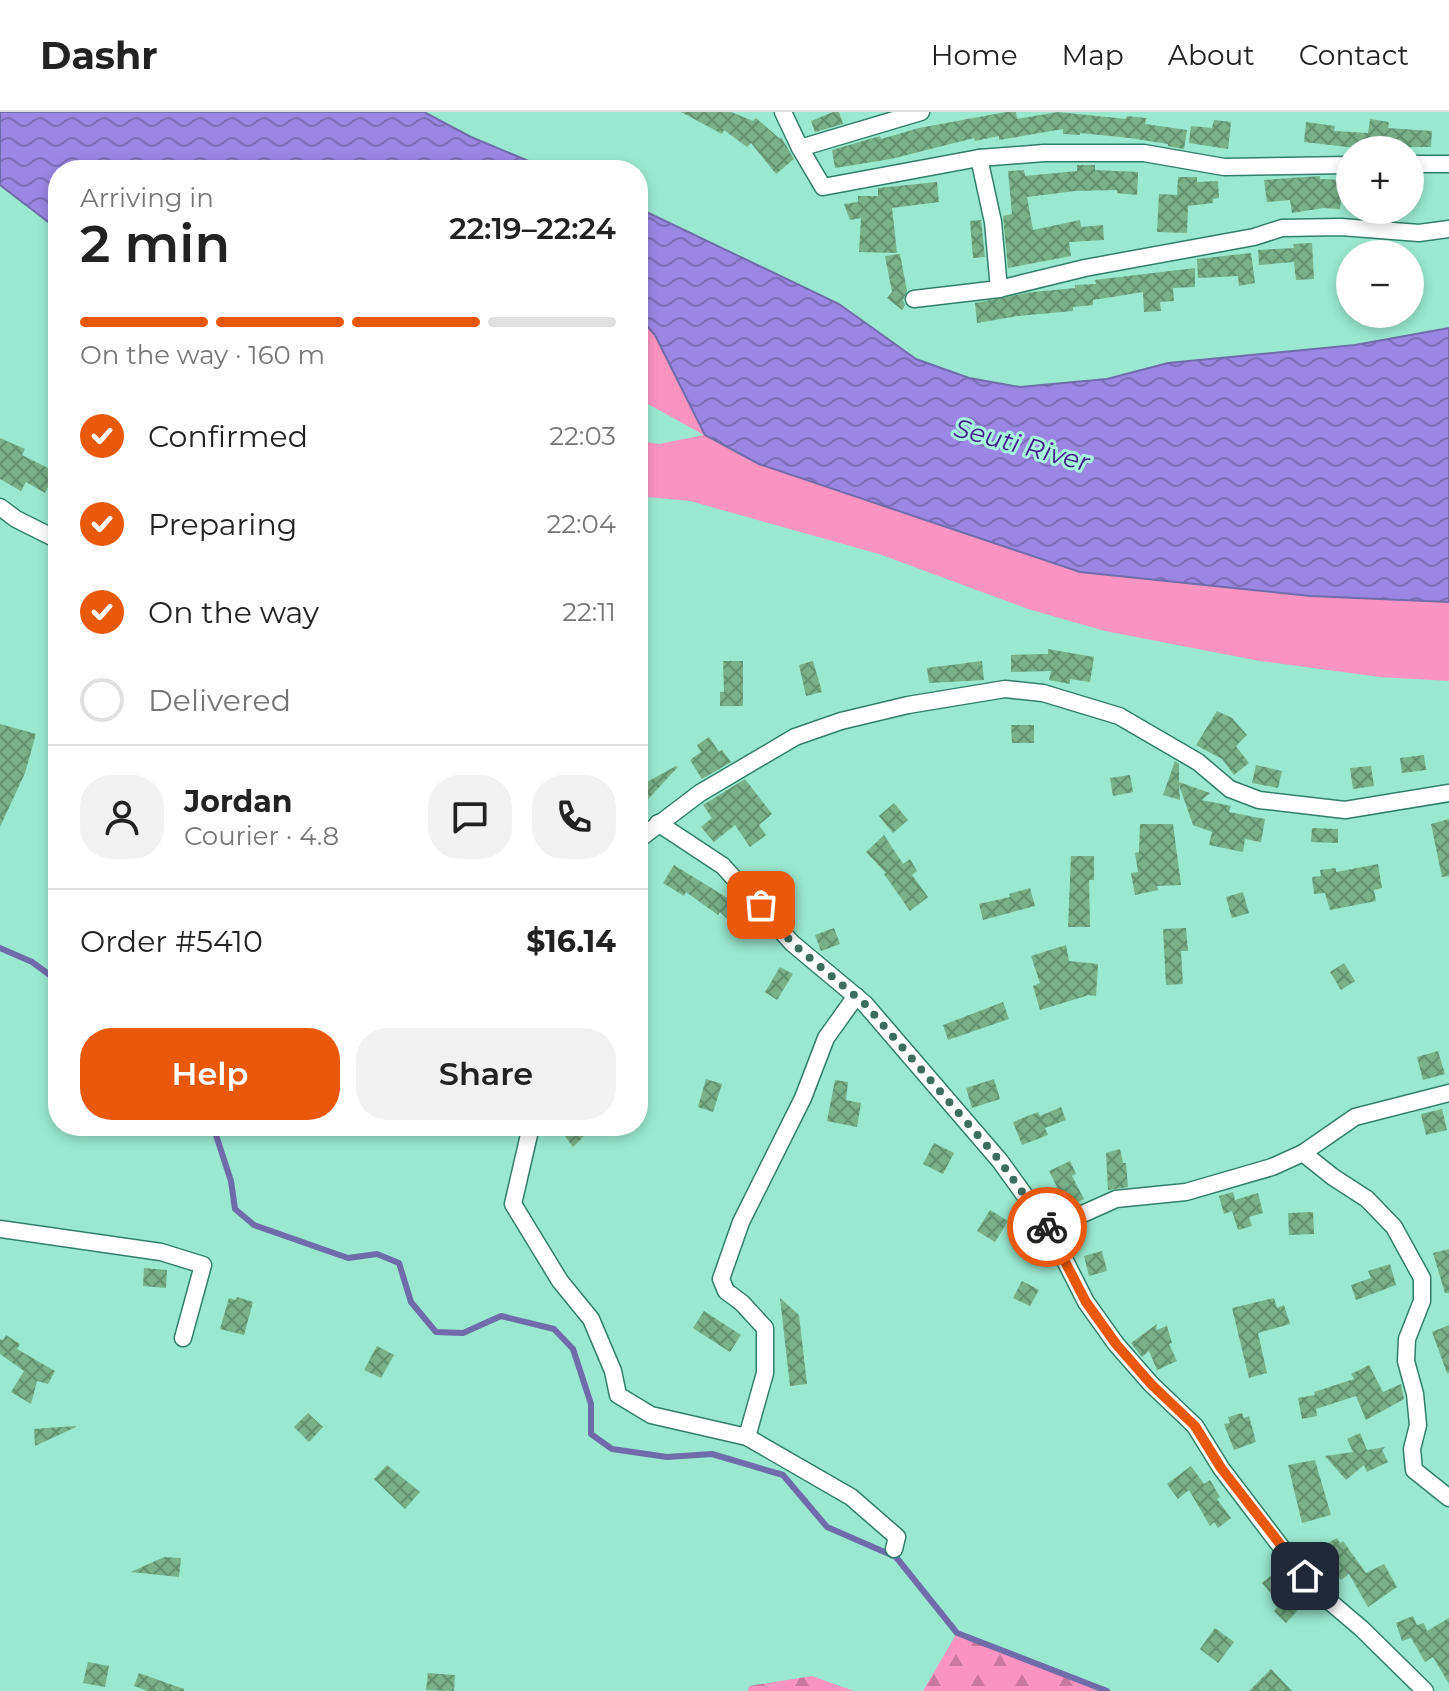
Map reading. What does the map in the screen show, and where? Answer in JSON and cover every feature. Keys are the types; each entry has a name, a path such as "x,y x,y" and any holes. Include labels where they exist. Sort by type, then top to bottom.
{"street":[{"path":"783,112 823,187 979,158 1044,153 1144,153 1224,167 1336,165"},
{"path":"800,148 921,112"},
{"path":"979,158 993,222 999,289"},
{"path":"1424,164 1449,164"},
{"path":"914,299 999,289 1129,258 1254,237 1282,228 1341,227 1419,233 1449,229"},
{"path":"0,507 48,535"},
{"path":"648,832 755,759 820,727 908,705 1005,689 1043,693 1119,716 1198,762 1230,789 1259,800 1345,810 1449,793"},
{"path":"658,823 723,866 792,943 865,1004 1000,1161 1049,1229 1086,1302 1116,1344 1151,1384 1195,1426 1221,1468 1288,1556 1322,1595 1362,1629 1425,1691"},
{"path":"747,1437 765,1373 765,1328 726,1291 721,1279 723,1270 741,1222 803,1098 826,1038 856,996"},
{"path":"1049,1229 1116,1199 1186,1192 1272,1167 1303,1153 1355,1117 1449,1093"},
{"path":"529,1136 513,1204 560,1281 591,1319 613,1371 618,1395 651,1415 747,1437 851,1497 897,1537 894,1549"},
{"path":"1303,1153 1367,1199 1394,1227 1422,1278 1422,1301 1407,1339 1406,1361 1415,1394 1418,1425 1412,1449 1414,1470 1449,1498"},
{"path":"0,1229 161,1252 203,1265 183,1338"}],"green space":[{"path":"648,327 655,335 705,435 759,464 1080,572 1310,596 1449,602 1449,681 1380,677 1260,661 1105,631 1028,609 879,554 690,501 648,497 648,442 659,444 704,435 648,404"},
{"path":"957,1633 1107,1691 923,1691"},
{"path":"812,1676 854,1691 748,1691 749,1686"}],"water":[{"path":"0,112 424,112 471,137 526,160 48,160 48,222 0,185"},
{"name":"Seuti River","path":"648,213 839,304 916,359 969,378 1020,387 1107,379 1168,363 1355,345 1449,328 1449,602 1310,596 1080,572 759,464 705,435 655,335 648,327"}],"building":[{"path":"681,112 731,112 753,121 756,118 781,137 794,159 776,174 751,143 747,147 724,130 722,134"},
{"path":"839,112 843,124 815,132 811,121"},
{"path":"1016,112 1017,119 1058,112 1126,119 1127,116 1146,118 1145,124 1187,130 1184,149 1130,138 1063,134 1063,129 999,140 999,136 975,141 974,138 891,159 835,168 832,150 880,136 881,139 919,128"},
{"path":"1370,119 1389,122 1388,128 1432,131 1431,147 1424,147 1424,136 1336,136 1336,146 1304,142 1306,122 1335,126 1334,131 1368,133"},
{"path":"1214,120 1231,122 1228,149 1189,143 1191,126 1212,128"},
{"path":"1077,165 1095,165 1095,170 1138,172 1137,195 1117,193 1117,190 1027,197 1033,230 1080,220 1081,227 1103,225 1104,240 1069,242 1071,256 1008,268 1003,216 1012,214 1008,171 1024,170 1025,176 1077,171"},
{"path":"1320,176 1320,179 1336,180 1336,209 1292,213 1290,200 1267,202 1264,180"},
{"path":"1178,177 1197,177 1197,182 1218,181 1219,198 1213,199 1213,203 1188,206 1187,233 1157,232 1159,194 1177,195"},
{"path":"937,182 939,202 892,208 897,253 859,252 861,218 850,220 844,204 858,202 858,196 878,196 878,188"},
{"path":"981,220 985,257 973,258 970,221"},
{"path":"1312,243 1314,279 1296,280 1294,262 1259,265 1258,250 1294,248 1293,244"},
{"path":"1251,253 1255,283 1239,286 1238,276 1198,278 1197,259"},
{"path":"900,254 907,291 902,310 887,298 892,292 885,256"},
{"path":"1195,268 1195,287 1173,288 1174,301 1160,302 1161,311 1144,312 1143,292 1093,300 1093,305 1073,307 1073,311 977,323 975,303 1096,284 1095,280"},
{"path":"0,438 25,449 22,455 48,468 45,493 26,482 21,491 0,479"},
{"path":"1048,649 1094,657 1090,682 1070,679 1070,684 1049,680 1051,671 1011,672 1011,655 1048,654"},
{"path":"723,661 743,661 743,706 720,706 720,692 724,692"},
{"path":"813,661 822,692 806,696 799,665"},
{"path":"982,661 984,680 929,683 927,668"},
{"path":"1217,711 1232,718 1247,735 1236,746 1249,763 1234,775 1222,759 1196,745"},
{"path":"0,724 36,734 25,773 0,827"},
{"path":"1011,725 1034,725 1034,743 1012,743"},
{"path":"709,737 719,752 722,750 731,762 702,779 690,760 701,752 697,745"},
{"path":"1424,755 1426,770 1402,773 1400,758"},
{"path":"1175,761 1179,764 1179,782 1210,793 1202,800 1231,806 1229,812 1265,819 1261,842 1245,839 1243,852 1209,845 1212,832 1193,825 1179,785 1180,800 1163,795"},
{"path":"1256,765 1282,771 1278,788 1252,783"},
{"path":"676,766 678,767 648,799 648,781"},
{"path":"1371,766 1374,786 1353,789 1350,768"},
{"path":"1130,775 1133,792 1113,796 1110,778"},
{"path":"745,779 772,814 759,825 766,835 750,847 735,825 714,842 701,827 712,818 703,805"},
{"path":"894,803 908,820 893,833 879,816"},
{"path":"1449,819 1449,876 1442,877 1431,824"},
{"path":"1140,824 1173,824 1181,885 1157,886 1158,890 1135,895 1131,873 1138,872 1135,853 1139,852"},
{"path":"1312,828 1338,829 1338,843 1311,842"},
{"path":"884,835 903,864 910,859 917,871 912,875 928,897 910,911 886,873 866,852"},
{"path":"1071,856 1094,856 1094,880 1089,880 1090,927 1068,927"},
{"path":"1378,864 1382,888 1374,890 1376,901 1330,910 1325,893 1314,894 1312,877 1321,876 1320,870 1336,868 1336,872"},
{"path":"674,865 734,902 756,924 745,936 720,912 718,915 686,892 684,896 663,883"},
{"path":"1030,888 1035,906 983,920 979,904 1010,897 1009,894"},
{"path":"1243,892 1249,913 1232,918 1226,897"},
{"path":"834,928 840,944 821,951 815,935"},
{"path":"1186,928 1188,951 1181,951 1183,984 1166,985 1163,929"},
{"path":"1066,945 1069,961 1098,964 1096,996 1089,995 1040,1010 1033,986 1040,983 1031,956"},
{"path":"1344,963 1355,981 1341,990 1330,972"},
{"path":"780,967 793,974 777,1000 765,992"},
{"path":"1003,1002 1009,1019 948,1040 943,1025"},
{"path":"1438,1051 1445,1074 1423,1080 1417,1057"},
{"path":"706,1079 722,1084 713,1112 698,1107"},
{"path":"994,1079 1000,1099 972,1108 966,1088"},
{"path":"835,1080 848,1082 846,1100 861,1103 857,1127 827,1121"},
{"path":"1061,1107 1066,1120 1045,1128 1048,1135 1022,1145 1013,1122"},
{"path":"1442,1109 1447,1130 1426,1135 1421,1114"},
{"path":"565,1136 584,1136 573,1147"},
{"path":"934,1143 954,1153 943,1174 923,1164"},
{"path":"1120,1149 1123,1163 1126,1163 1128,1187 1108,1190 1106,1153"},
{"path":"1070,1161 1076,1174 1072,1176 1084,1199 1064,1209 1053,1189 1057,1187 1049,1171"},
{"path":"1233,1192 1235,1200 1258,1193 1263,1213 1249,1217 1252,1226 1238,1230 1232,1211 1224,1214 1219,1196"},
{"path":"990,1210 1008,1221 995,1242 977,1231"},
{"path":"1313,1212 1314,1234 1289,1235 1288,1213"},
{"path":"1449,1249 1449,1293 1445,1293 1433,1253"},
{"path":"1102,1251 1107,1271 1089,1276 1084,1256"},
{"path":"1390,1264 1396,1285 1356,1300 1351,1285 1371,1278 1368,1271"},
{"path":"144,1268 167,1270 166,1288 143,1286"},
{"path":"1022,1281 1039,1290 1030,1306 1013,1298"},
{"path":"237,1297 253,1302 244,1335 220,1329 229,1298 236,1300"},
{"path":"780,1298 799,1315 807,1384 790,1386"},
{"path":"1274,1298 1277,1308 1284,1305 1290,1324 1258,1333 1267,1373 1249,1378 1232,1308"},
{"path":"704,1311 741,1335 730,1352 693,1328"},
{"path":"1157,1324 1156,1330 1167,1326 1172,1343 1169,1344 1177,1361 1157,1370 1149,1351 1142,1357 1131,1343"},
{"path":"1449,1325 1449,1373 1447,1373 1432,1332"},
{"path":"6,1335 20,1344 17,1349 55,1371 48,1384 37,1381 31,1404 11,1392 24,1371 0,1354 0,1339 3,1340"},
{"path":"377,1346 394,1355 381,1378 364,1370"},
{"path":"1369,1365 1383,1392 1401,1384 1404,1399 1366,1420 1356,1396 1316,1409 1317,1416 1302,1419 1298,1398 1315,1395 1314,1392 1354,1379 1351,1374"},
{"path":"308,1413 323,1427 309,1442 294,1427"},
{"path":"1242,1413 1244,1418 1249,1416 1256,1442 1234,1450 1224,1424 1230,1423 1228,1417"},
{"path":"76,1427 35,1446 34,1429"},
{"path":"1360,1433 1367,1450 1385,1447 1382,1450 1388,1462 1367,1472 1364,1465 1346,1480 1325,1456 1353,1452 1347,1439"},
{"path":"1315,1460 1331,1515 1302,1523 1288,1465"},
{"path":"387,1465 420,1492 405,1509 374,1479"},
{"path":"1191,1466 1204,1484 1210,1480 1220,1497 1217,1499 1231,1518 1218,1528 1214,1522 1210,1526 1189,1490 1178,1499 1167,1484"},
{"path":"1337,1538 1340,1543 1343,1541 1366,1573 1384,1564 1397,1587 1368,1607 1349,1574 1341,1580 1319,1548"},
{"path":"164,1557 181,1558 179,1577 131,1572"},
{"path":"1274,1573 1301,1602 1298,1605 1300,1608 1286,1623 1274,1611 1280,1604 1262,1583"},
{"path":"1413,1616 1417,1625 1424,1623 1427,1631 1449,1618 1449,1684 1433,1657 1425,1662 1411,1638 1402,1641 1396,1623"},
{"path":"1215,1628 1234,1642 1218,1663 1200,1649"},
{"path":"88,1662 109,1666 105,1687 83,1683"},
{"path":"1271,1669 1292,1691 1249,1691"},
{"path":"139,1673 184,1691 148,1691 134,1686"},
{"path":"428,1673 455,1675 454,1691 426,1690"}],"waterway":[{"path":"0,948 32,962 48,974"},
{"path":"216,1136 231,1181 235,1209 254,1225 348,1258 377,1254 399,1263 411,1302 436,1332 463,1333 501,1316 554,1329 573,1349 591,1404 591,1434 612,1449 667,1457 712,1454 783,1475 827,1527 896,1557 957,1633 1107,1691"}],"way so far":[{"path":"761,905 792,943 865,1004 1000,1161 1047,1227"}],"route":[{"path":"1047,1227 1086,1302 1116,1344 1151,1384 1195,1426 1221,1468 1305,1576"}]}
